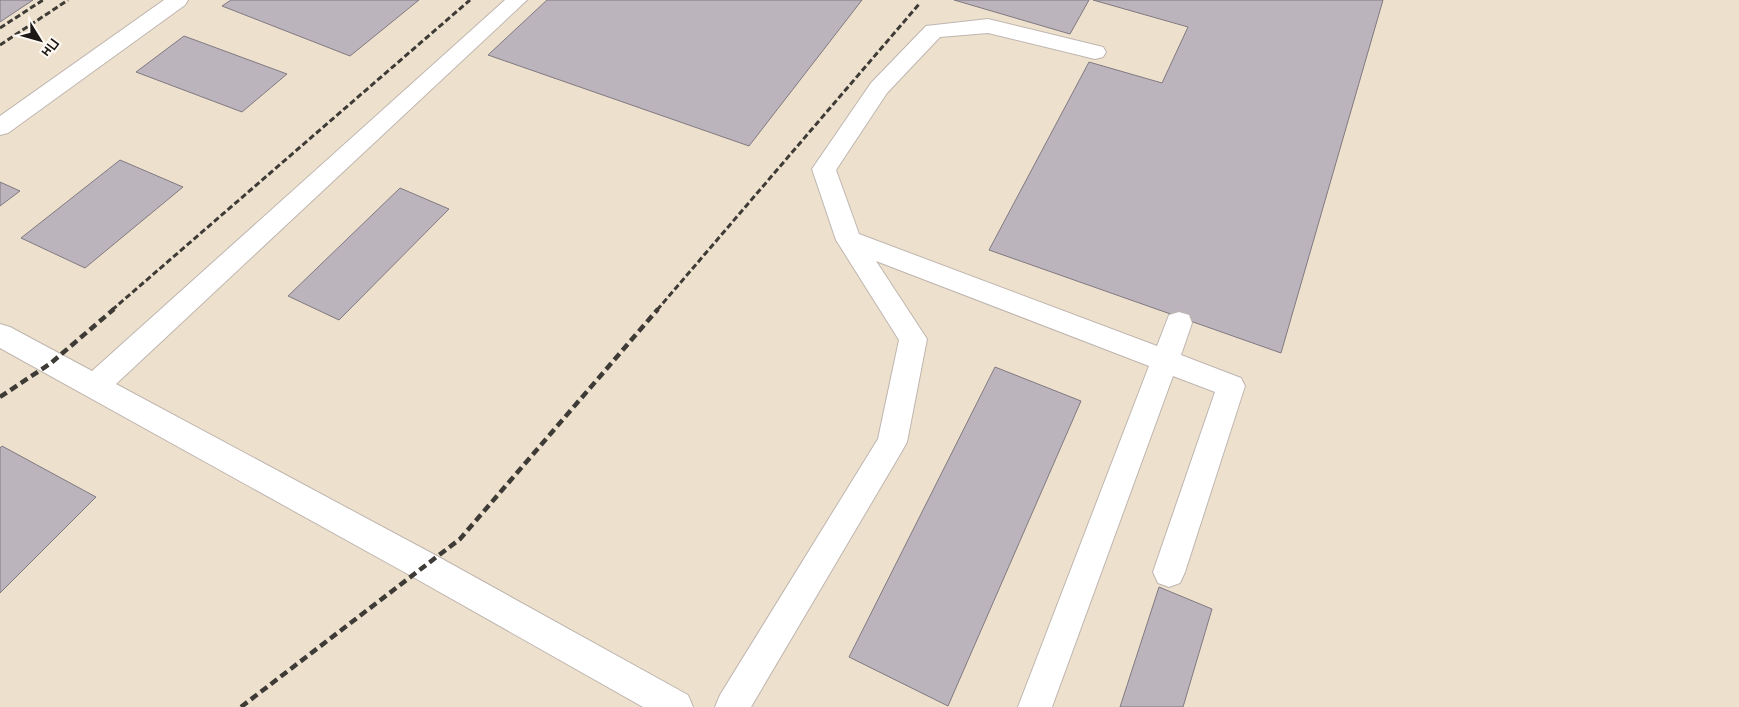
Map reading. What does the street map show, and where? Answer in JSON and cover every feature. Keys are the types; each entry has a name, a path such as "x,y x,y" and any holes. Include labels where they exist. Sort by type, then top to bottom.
{"lane":[{"path":"0,127 178,0"},
{"path":"95,386 517,0"},
{"path":"732,707 892,442 913,339 849,240 824,169 879,88 934,31 988,26 1095,52"},
{"path":"849,240 1231,386 1169,572"},
{"path":"1035,707 1179,323"},
{"path":"0,335 676,707"}],"shaded area":[{"path":"0,0 1739,0 1739,707 0,707"}],"building":[{"path":"0,0 33,0 0,22"},
{"path":"231,0 419,0 350,56 222,6"},
{"path":"547,0 862,0 749,146 488,55"},
{"path":"954,0 1089,0 1070,34"},
{"path":"1093,0 1383,0 1281,353 989,250 1089,62 1162,83 1188,27"},
{"path":"184,36 287,74 242,112 136,72"},
{"path":"120,160 183,187 85,268 21,238"},
{"path":"0,182 20,191 0,206"},
{"path":"400,188 449,209 339,320 288,296"},
{"path":"995,367 1081,401 948,706 849,657"},
{"path":"2,446 96,497 0,593 0,448"},
{"path":"1159,587 1212,609 1183,707 1120,707"}],"railway":[{"path":"0,28 43,0"},
{"path":"0,45 68,0"},
{"path":"112,310 470,0"},
{"path":"657,310 920,3"},
{"path":"0,397 51,363 114,309"},
{"path":"241,707 460,539 658,309"}]}
